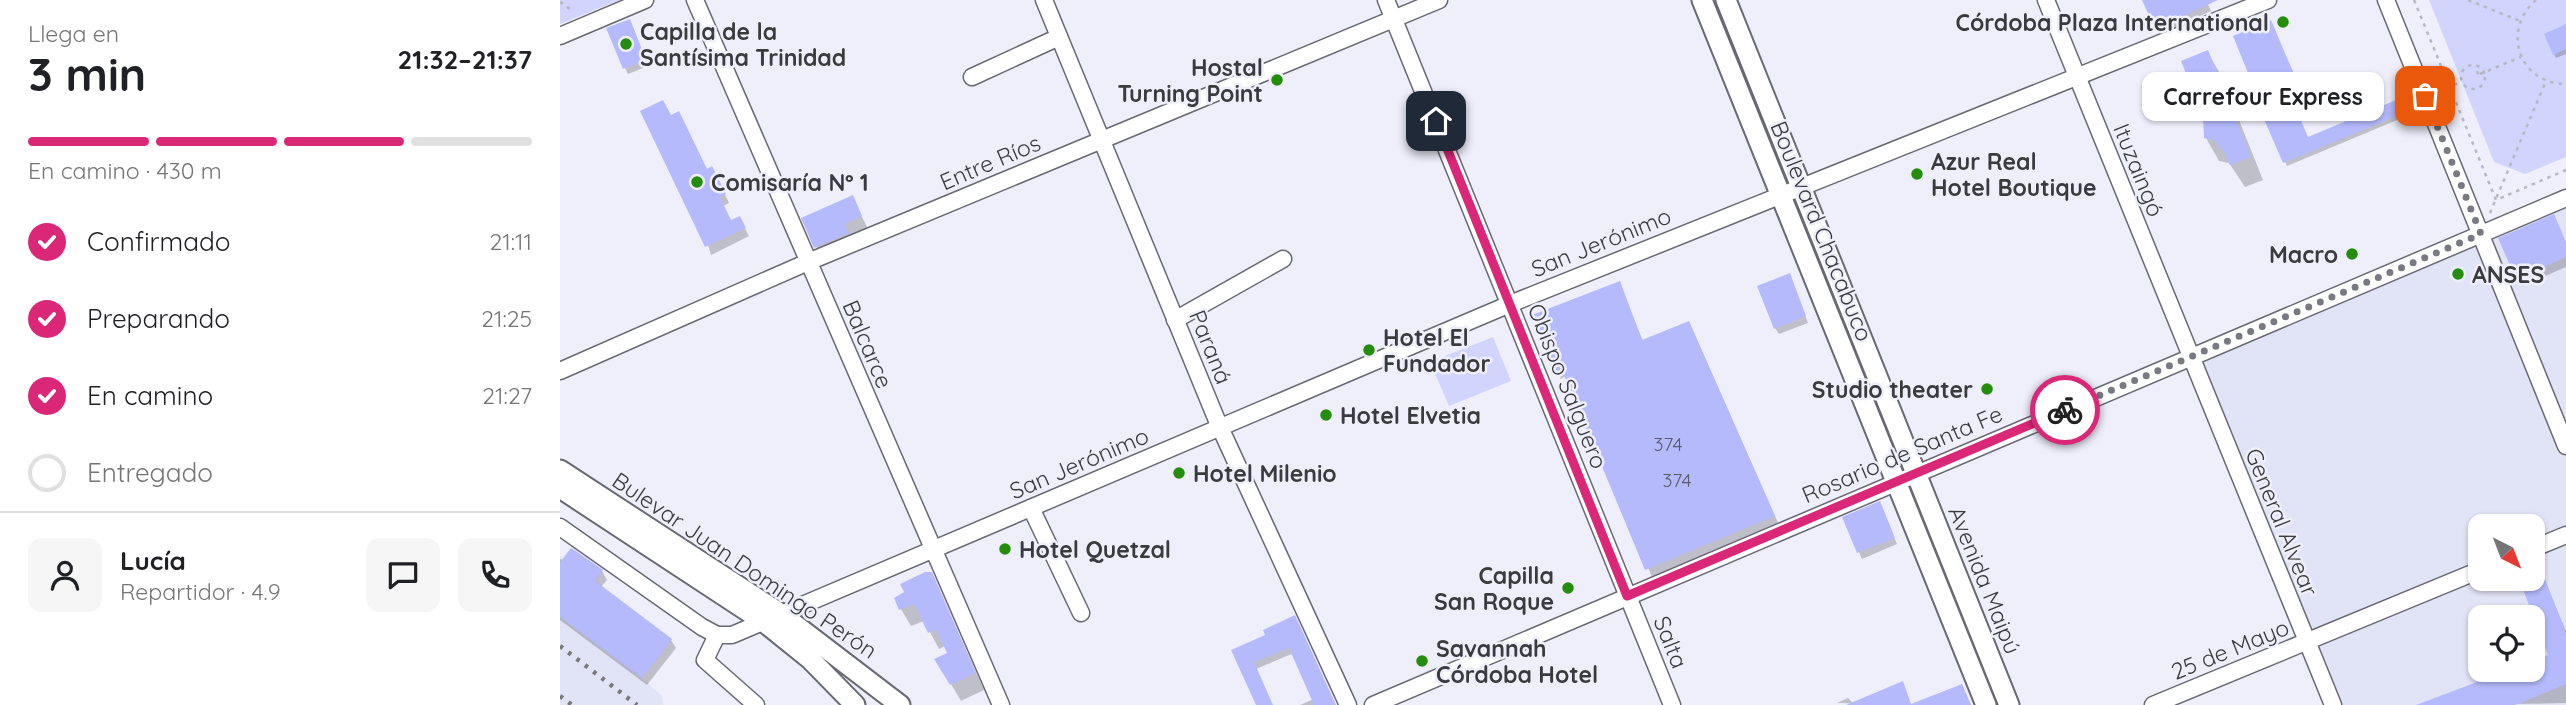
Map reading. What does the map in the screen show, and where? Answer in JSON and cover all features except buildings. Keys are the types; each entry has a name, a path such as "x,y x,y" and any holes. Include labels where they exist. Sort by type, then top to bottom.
{"main road":[{"name":"Boulevard Chacabuco","path":"1702,0 1896,480"},
{"name":"Boulevard Chacabuco","path":"1726,0 1916,472"},
{"name":"Bulevar Juan Domingo Perón","path":"560,470 900,705"},
{"name":"Avenida Maipú","path":"1916,472 2009,705"},
{"name":"Avenida Maipú","path":"1896,480 1986,705"},
{"name":"Bulevar Juan Domingo Perón","path":"560,488 695,574 772,618 855,705"}],"street":[{"path":"560,36 645,0"},
{"name":"Balcarce","path":"695,0 1000,705"},
{"name":"Paraná","path":"1044,0 1220,428 1348,705"},
{"name":"Obispo Salguero","path":"1386,0 1627,596"},
{"name":"Entre Ríos","path":"560,370 808,262 1439,0"},
{"name":"Ituzaingó","path":"2046,0 2189,357"},
{"name":"San Jerónimo","path":"717,635 732,635 1510,304 2268,0"},
{"path":"2386,0 2566,446"},
{"path":"972,77 1059,37"},
{"name":"Rosario de Santa Fe","path":"1373,705 1896,480 2566,198"},
{"path":"1175,320 1283,259"},
{"name":"General Alvear","path":"2189,357 2333,705"},
{"path":"1031,508 1081,613"},
{"path":"560,527 717,635 705,660 756,705"},
{"path":"2545,543 2566,535"},
{"name":"25 de Mayo","path":"2153,705 2468,575"},
{"name":"Salta","path":"1627,596 1672,705"}],"path":[{"path":"2414,0 2496,200"},
{"path":"2468,0 2520,21"},
{"path":"2536,0 2520,21 2517,33 2521,57 2535,75 2546,81 2566,84"},
{"path":"560,2 570,9"},
{"path":"2480,74 2521,57"},
{"path":"2468,66 2479,66 2484,80 2477,88 2467,88 2461,82 2461,74 2468,66"},
{"path":"2481,234 2546,81"},
{"path":"2425,96 2461,82"},
{"path":"2496,200 2566,170"}],"shaded area":[{"path":"560,0 619,0 560,24"},
{"path":"2429,0 2566,0 2566,157 2525,174 2494,162"},
{"path":"2566,198 2566,705 2333,705 2189,357"},
{"path":"1806,224 1898,443 1892,445 1801,226"},
{"path":"1493,337 1511,381 1449,406 1430,362"},
{"path":"573,545 604,569 596,581 672,639 642,678 662,696 663,705 560,705 560,556 563,558"}],"railway":[{"path":"560,646 637,705"},
{"path":"560,696 572,705"}],"way so far":[{"path":"2065,410 2481,234 2425,96"}],"place":[{"name":"Córdoba Plaza International","path":"2283,22"},
{"name":"Capilla de la Santísima Trinidad","path":"626,44"},
{"name":"Hostal Turning Point","path":"1277,80"},
{"name":"Carrefour Express","path":"2425,96"},
{"name":"Azur Real Hotel Boutique","path":"1917,174"},
{"name":"Comisaría Nº 1","path":"697,182"},
{"name":"Macro","path":"2352,254"},
{"name":"ANSES","path":"2458,274"},
{"name":"Hotel El Fundador","path":"1369,350"},
{"name":"Studio theater","path":"1987,389"},
{"name":"Hotel Elvetia","path":"1326,415"},
{"name":"Hotel Milenio","path":"1179,473"},
{"name":"Hotel Quetzal","path":"1005,549"},
{"name":"Capilla San Roque","path":"1568,588"},
{"name":"Savannah Córdoba Hotel","path":"1422,661"}],"route":[{"path":"1436,121 1627,596 2065,410"}]}
